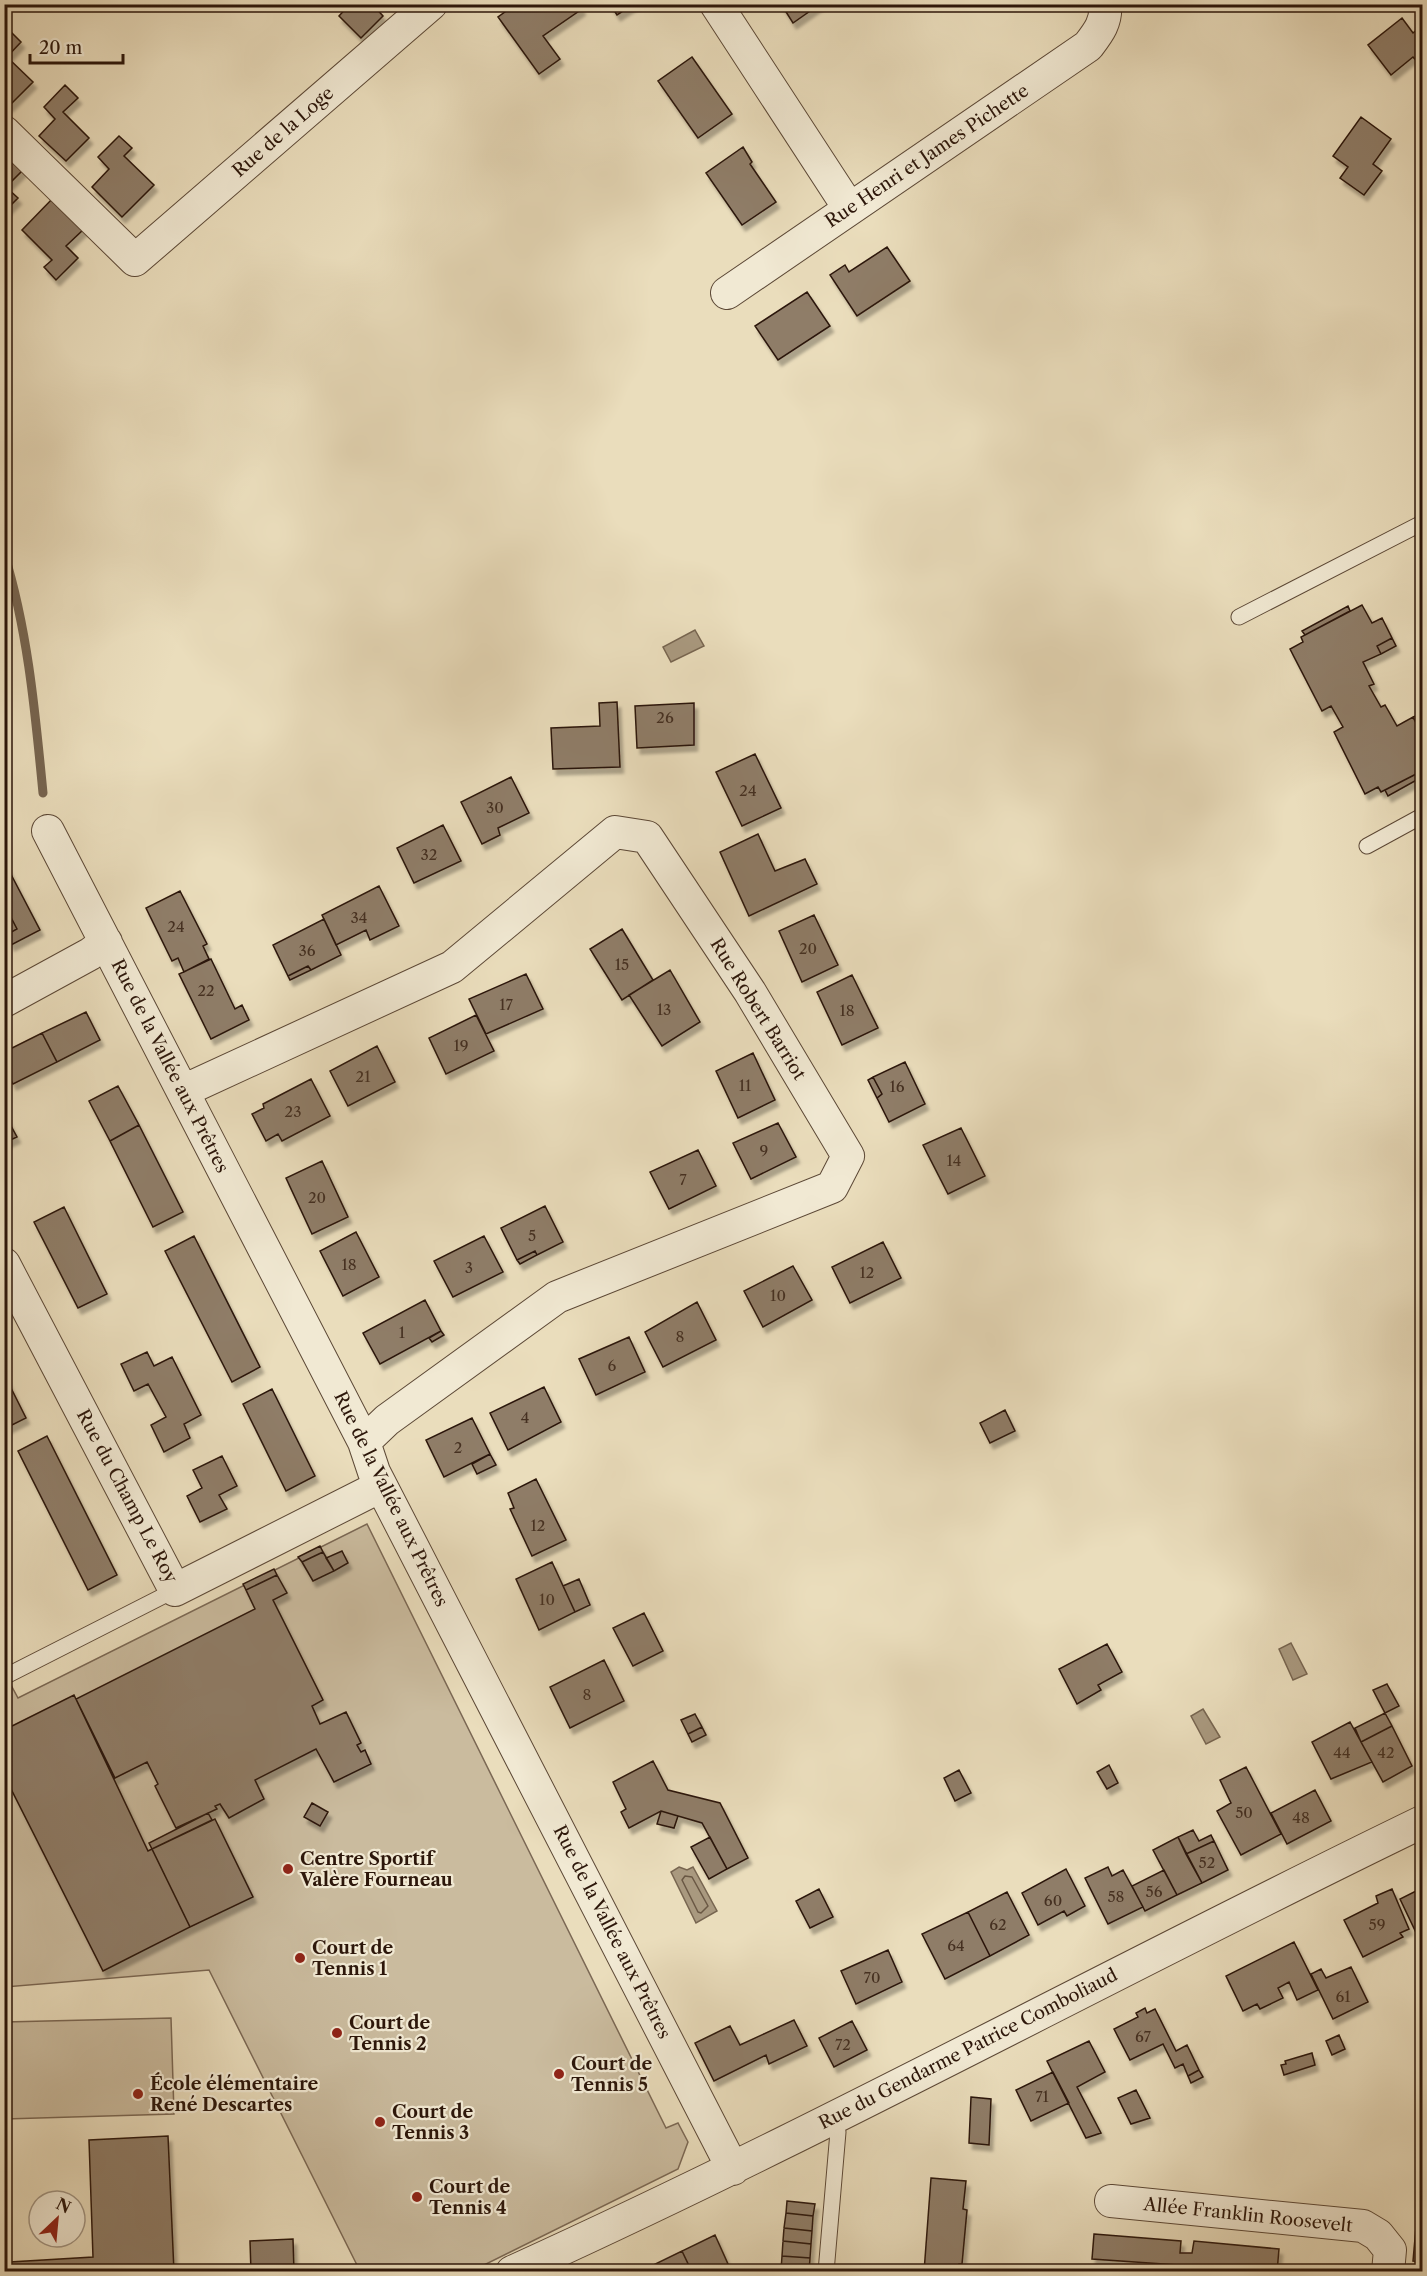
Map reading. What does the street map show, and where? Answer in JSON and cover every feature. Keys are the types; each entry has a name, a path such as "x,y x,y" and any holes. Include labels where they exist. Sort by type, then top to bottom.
{"street":[{"path":"716,4 849,208"},
{"name":"Rue Henri et James Pichette","path":"728,293 1088,46 1100,30 1106,13 1105,4"},
{"name":"Rue de la Loge","path":"4,132 135,260 429,5"},
{"name":"Rue de la Vallée aux Prêtres","path":"48,831 364,1442 381,1486 733,2169"},
{"name":"Rue Robert Barriot","path":"183,1091 452,967 615,832 647,837 750,992 848,1156 832,1187 557,1298 387,1420 364,1442"},
{"path":"4,1001 90,954 106,942"},
{"name":"Rue du Champ Le Roy","path":"4,1264 175,1590 381,1486"},
{"name":"Rue du Gendarme Patrice Comboliaud","path":"521,2270 733,2169 1250,1905 1422,1822"},
{"name":"Allée Franklin Roosevelt","path":"1111,2201 1363,2226 1378,2235 1390,2250 1388,2271"}],"lane":[{"path":"1239,617 1422,524"},
{"path":"1367,846 1422,816"},
{"path":"4,1677 175,1590"},
{"path":"826,2271 838,2132 831,2118"}],"shaded area":[{"name":"Centre Sportif Valère Fourneau","path":"367,1524 666,2128 678,2123 688,2142 678,2169 472,2271 360,2271 209,1970 5,1987 4,1672 18,1698"},
{"path":"171,2018 174,2114 5,2119 5,2022"}],"water":[{"path":"695,630 704,646 671,662 663,647"},
{"path":"1291,1643 1307,1674 1293,1680 1279,1649"},
{"path":"1203,1709 1220,1737 1206,1744 1191,1716"},
{"path":"679,1867 687,1870 693,1867 717,1911 696,1923 671,1872"}],"building":[{"path":"350,4 372,4 383,16 361,38 339,16"},
{"path":"516,4 579,4 582,9 543,36 560,59 539,74 498,17"},
{"path":"610,4 634,4 617,15"},
{"path":"781,4 820,4 793,23"},
{"path":"1402,18 1413,33 1422,25 1422,63 1420,65 1413,57 1391,75 1368,45"},
{"path":"9,30 21,42 7,57 33,82 9,106 4,102 4,34"},
{"path":"692,57 732,114 698,138 658,81"},
{"path":"65,85 78,98 63,112 89,138 66,161 39,136 55,119 44,107"},
{"path":"1361,117 1391,139 1373,164 1382,171 1364,195 1340,178 1348,167 1333,156"},
{"path":"119,136 132,148 124,156 154,185 122,217 92,187 109,169 98,157"},
{"path":"743,147 752,162 750,164 776,202 742,225 706,173"},
{"path":"4,150 24,169 6,187 18,198 4,212"},
{"path":"53,198 84,229 66,246 78,258 56,280 44,267 52,260 22,230"},
{"path":"887,247 910,281 857,316 830,275 845,265 849,272"},
{"path":"807,292 830,326 778,360 755,326"},
{"path":"1362,605 1372,623 1382,618 1392,638 1377,646 1381,654 1363,662 1374,684 1369,686 1381,707 1385,705 1397,726 1413,717 1417,725 1422,722 1422,771 1381,792 1378,787 1365,794 1334,732 1343,727 1331,706 1322,711 1290,649 1303,642 1301,637"},
{"path":"1348,606 1350,611 1305,635 1302,631"},
{"path":"1392,638 1396,646 1381,654 1377,646"},
{"path":"617,702 620,767 553,769 551,728 600,726 599,703"},
{"path":"694,703 694,745 637,748 635,706"},
{"path":"1422,713 1422,722 1417,725 1413,717"},
{"path":"755,754 781,808 742,826 716,772"},
{"path":"1422,771 1422,777 1388,796 1385,790"},
{"path":"511,777 529,813 498,828 500,835 482,844 461,802"},
{"path":"443,825 461,861 414,883 397,848"},
{"path":"758,834 775,871 805,859 817,884 749,916 720,852"},
{"path":"4,861 40,930 11,945 6,935 17,929 4,904"},
{"path":"379,886 399,926 370,940 366,930 336,945 322,915"},
{"path":"180,891 207,944 203,946 209,959 184,972 178,958 172,961 146,908"},
{"path":"4,904 17,929 6,935 4,932"},
{"path":"814,915 838,965 802,982 779,931"},
{"path":"324,919 341,955 311,970 308,966 288,976 273,945"},
{"path":"622,929 653,980 622,1000 590,949"},
{"path":"211,959 235,1009 242,1005 249,1020 211,1039 179,974"},
{"path":"308,966 311,970 290,980 288,976"},
{"path":"670,970 700,1022 662,1046 629,995"},
{"path":"526,974 543,1009 486,1034 469,999"},
{"path":"852,975 878,1028 842,1045 817,992"},
{"path":"86,1012 100,1040 57,1062 42,1033"},
{"path":"476,1015 494,1051 446,1074 429,1038"},
{"path":"42,1033 57,1062 13,1084 4,1067 4,1052"},
{"path":"377,1046 395,1082 348,1106 330,1071"},
{"path":"753,1053 775,1100 738,1118 716,1071"},
{"path":"905,1062 925,1104 889,1122 877,1098 882,1094 873,1077"},
{"path":"873,1077 882,1094 877,1098 868,1080"},
{"path":"311,1079 330,1116 282,1141 278,1134 266,1141 252,1114 264,1108 263,1104"},
{"path":"118,1086 139,1125 110,1141 89,1101"},
{"path":"4,1113 17,1137 4,1143"},
{"path":"778,1123 796,1157 751,1179 733,1143"},
{"path":"139,1125 183,1212 153,1227 110,1141"},
{"path":"961,1128 985,1176 948,1194 923,1145"},
{"path":"698,1150 716,1186 669,1209 650,1172"},
{"path":"322,1161 348,1217 312,1234 286,1178"},
{"path":"545,1206 563,1242 537,1255 535,1251 517,1260 501,1228"},
{"path":"64,1207 107,1294 78,1308 34,1222"},
{"path":"356,1232 379,1277 343,1296 320,1251"},
{"path":"194,1236 260,1367 232,1382 165,1251"},
{"path":"484,1236 503,1272 453,1297 434,1261"},
{"path":"883,1242 901,1278 850,1303 832,1267"},
{"path":"535,1251 537,1255 520,1264 517,1260"},
{"path":"793,1266 812,1300 763,1327 744,1291"},
{"path":"425,1300 441,1331 380,1364 363,1333"},
{"path":"697,1302 716,1340 663,1367 645,1332"},
{"path":"441,1331 444,1335 432,1342 429,1338"},
{"path":"629,1337 645,1372 596,1395 579,1359"},
{"path":"147,1352 154,1366 172,1357 201,1415 184,1424 190,1438 164,1452 151,1425 166,1417 148,1384 134,1391 121,1364"},
{"path":"4,1374 26,1418 4,1429"},
{"path":"544,1387 561,1422 508,1450 490,1413"},
{"path":"272,1389 315,1476 286,1491 243,1404"},
{"path":"1005,1410 1015,1431 990,1443 980,1423"},
{"path":"472,1418 490,1454 444,1477 426,1440"},
{"path":"47,1436 117,1575 88,1590 18,1451"},
{"path":"490,1454 496,1465 477,1474 472,1464"},
{"path":"222,1456 237,1486 219,1495 227,1509 200,1522 187,1496 202,1488 193,1470"},
{"path":"536,1479 566,1540 532,1556 510,1509 514,1508 508,1493"},
{"path":"320,1546 323,1552 302,1562 298,1557"},
{"path":"342,1551 348,1563 334,1571 326,1558"},
{"path":"323,1552 334,1571 313,1581 302,1562"},
{"path":"552,1562 575,1612 539,1630 516,1579"},
{"path":"274,1569 277,1575 246,1590 243,1584"},
{"path":"277,1575 287,1593 273,1600 323,1700 312,1706 320,1724 346,1712 361,1743 357,1745 361,1752 365,1750 371,1764 334,1782 316,1749 255,1780 264,1799 229,1818 220,1804 215,1806 217,1809 176,1828 155,1786 158,1784 147,1762 115,1778 76,1699 255,1609 246,1590"},
{"path":"579,1579 590,1605 575,1612 563,1586"},
{"path":"644,1613 663,1651 633,1666 613,1628"},
{"path":"1107,1644 1122,1672 1098,1685 1101,1690 1077,1704 1059,1669"},
{"path":"604,1660 624,1701 570,1728 550,1687"},
{"path":"1387,1684 1399,1706 1385,1713 1373,1690"},
{"path":"74,1695 148,1851 152,1849 190,1927 103,1971 4,1775 4,1730"},
{"path":"1385,1713 1392,1726 1361,1742 1355,1728"},
{"path":"695,1714 702,1727 688,1734 681,1720"},
{"path":"1350,1722 1372,1762 1331,1779 1312,1742"},
{"path":"1392,1726 1412,1766 1383,1782 1361,1742"},
{"path":"702,1727 706,1735 692,1742 688,1734"},
{"path":"653,1761 668,1790 720,1803 748,1858 727,1869 702,1823 661,1811 629,1828 621,1812 626,1809 613,1782"},
{"path":"1109,1765 1118,1783 1107,1789 1097,1772"},
{"path":"1246,1767 1281,1834 1241,1855 1217,1811 1231,1803 1220,1780"},
{"path":"959,1770 971,1793 955,1801 944,1778"},
{"path":"1315,1790 1331,1821 1287,1844 1271,1813"},
{"path":"312,1803 328,1812 320,1826 304,1817"},
{"path":"661,1811 678,1816 674,1828 657,1824"},
{"path":"208,1813 212,1820 152,1849 149,1843"},
{"path":"215,1819 253,1897 190,1927 152,1849"},
{"path":"1193,1830 1199,1841 1211,1835 1214,1841 1186,1854 1178,1837"},
{"path":"710,1837 727,1869 709,1879 691,1847"},
{"path":"1178,1837 1202,1883 1177,1895 1153,1850"},
{"path":"1214,1841 1228,1870 1202,1883 1186,1854"},
{"path":"1108,1867 1112,1876 1123,1870 1143,1907 1108,1924 1085,1878"},
{"path":"1066,1869 1085,1906 1067,1916 1064,1911 1038,1925 1022,1893"},
{"path":"1164,1870 1177,1895 1145,1911 1132,1886"},
{"path":"1422,1888 1422,1942 1421,1943 1400,1899"},
{"path":"819,1889 833,1917 810,1928 796,1901"},
{"path":"1392,1889 1409,1929 1400,1933 1403,1937 1363,1957 1344,1920 1378,1903 1376,1896"},
{"path":"1007,1892 1029,1935 990,1956 968,1912"},
{"path":"968,1912 990,1956 945,1979 922,1934"},
{"path":"1294,1942 1318,1990 1297,2000 1289,1982 1278,1988 1283,1998 1260,2009 1257,2004 1243,2011 1226,1976"},
{"path":"888,1950 902,1982 856,2004 841,1971"},
{"path":"1351,1967 1368,2002 1333,2019 1311,1974 1321,1969 1326,1978"},
{"path":"1145,2008 1147,2013 1155,2009 1176,2051 1187,2045 1199,2070 1188,2076 1183,2064 1175,2068 1163,2044 1130,2060 1114,2029 1138,2017 1136,2013"},
{"path":"794,2020 807,2046 769,2064 766,2055 714,2081 695,2043 730,2026 740,2045"},
{"path":"852,2021 867,2050 834,2067 819,2038"},
{"path":"1339,2035 1345,2049 1332,2055 1326,2041"},
{"path":"1089,2041 1105,2072 1077,2087 1101,2133 1086,2138 1047,2061"},
{"path":"1312,2053 1315,2065 1284,2075 1281,2065 1286,2064 1285,2061"},
{"path":"1199,2070 1203,2077 1191,2083 1188,2076"},
{"path":"1053,2072 1069,2103 1031,2121 1016,2090"},
{"path":"1136,2090 1150,2118 1131,2124 1118,2098"},
{"path":"971,2097 991,2099 989,2145 969,2143"},
{"path":"168,2136 174,2272 10,2272 10,2262 93,2257 89,2140"},
{"path":"931,2178 966,2181 963,2209 967,2210 962,2264 959,2264 959,2272 924,2272"},
{"path":"787,2201 815,2204 813,2216 786,2213"},
{"path":"786,2213 813,2216 812,2231 784,2228"},
{"path":"1416,2227 1422,2227 1422,2262 1413,2261"},
{"path":"784,2228 812,2231 811,2244 783,2241"},
{"path":"1094,2234 1181,2241 1180,2253 1192,2253 1194,2241 1279,2249 1277,2272 1092,2259"},
{"path":"715,2235 728,2264 713,2272 692,2272 682,2251"},
{"path":"293,2239 294,2272 251,2272 250,2241"},
{"path":"783,2241 811,2244 810,2258 782,2256"},
{"path":"682,2251 692,2272 651,2272 649,2267"},
{"path":"782,2256 810,2258 809,2272 781,2270"},
{"path":"728,2264 731,2272 713,2272"}],"waterway":[{"path":"4,553 25,642 43,793"}],"place":[{"name":"Centre Sportif Valère Fourneau","path":"288,1869"},
{"name":"Court de Tennis 1","path":"300,1958"},
{"name":"Court de Tennis 2","path":"337,2033"},
{"name":"Court de Tennis 5","path":"559,2074"},
{"name":"École élémentaire René Descartes","path":"138,2094"},
{"name":"Court de Tennis 3","path":"380,2122"},
{"name":"Court de Tennis 4","path":"417,2197"}]}
